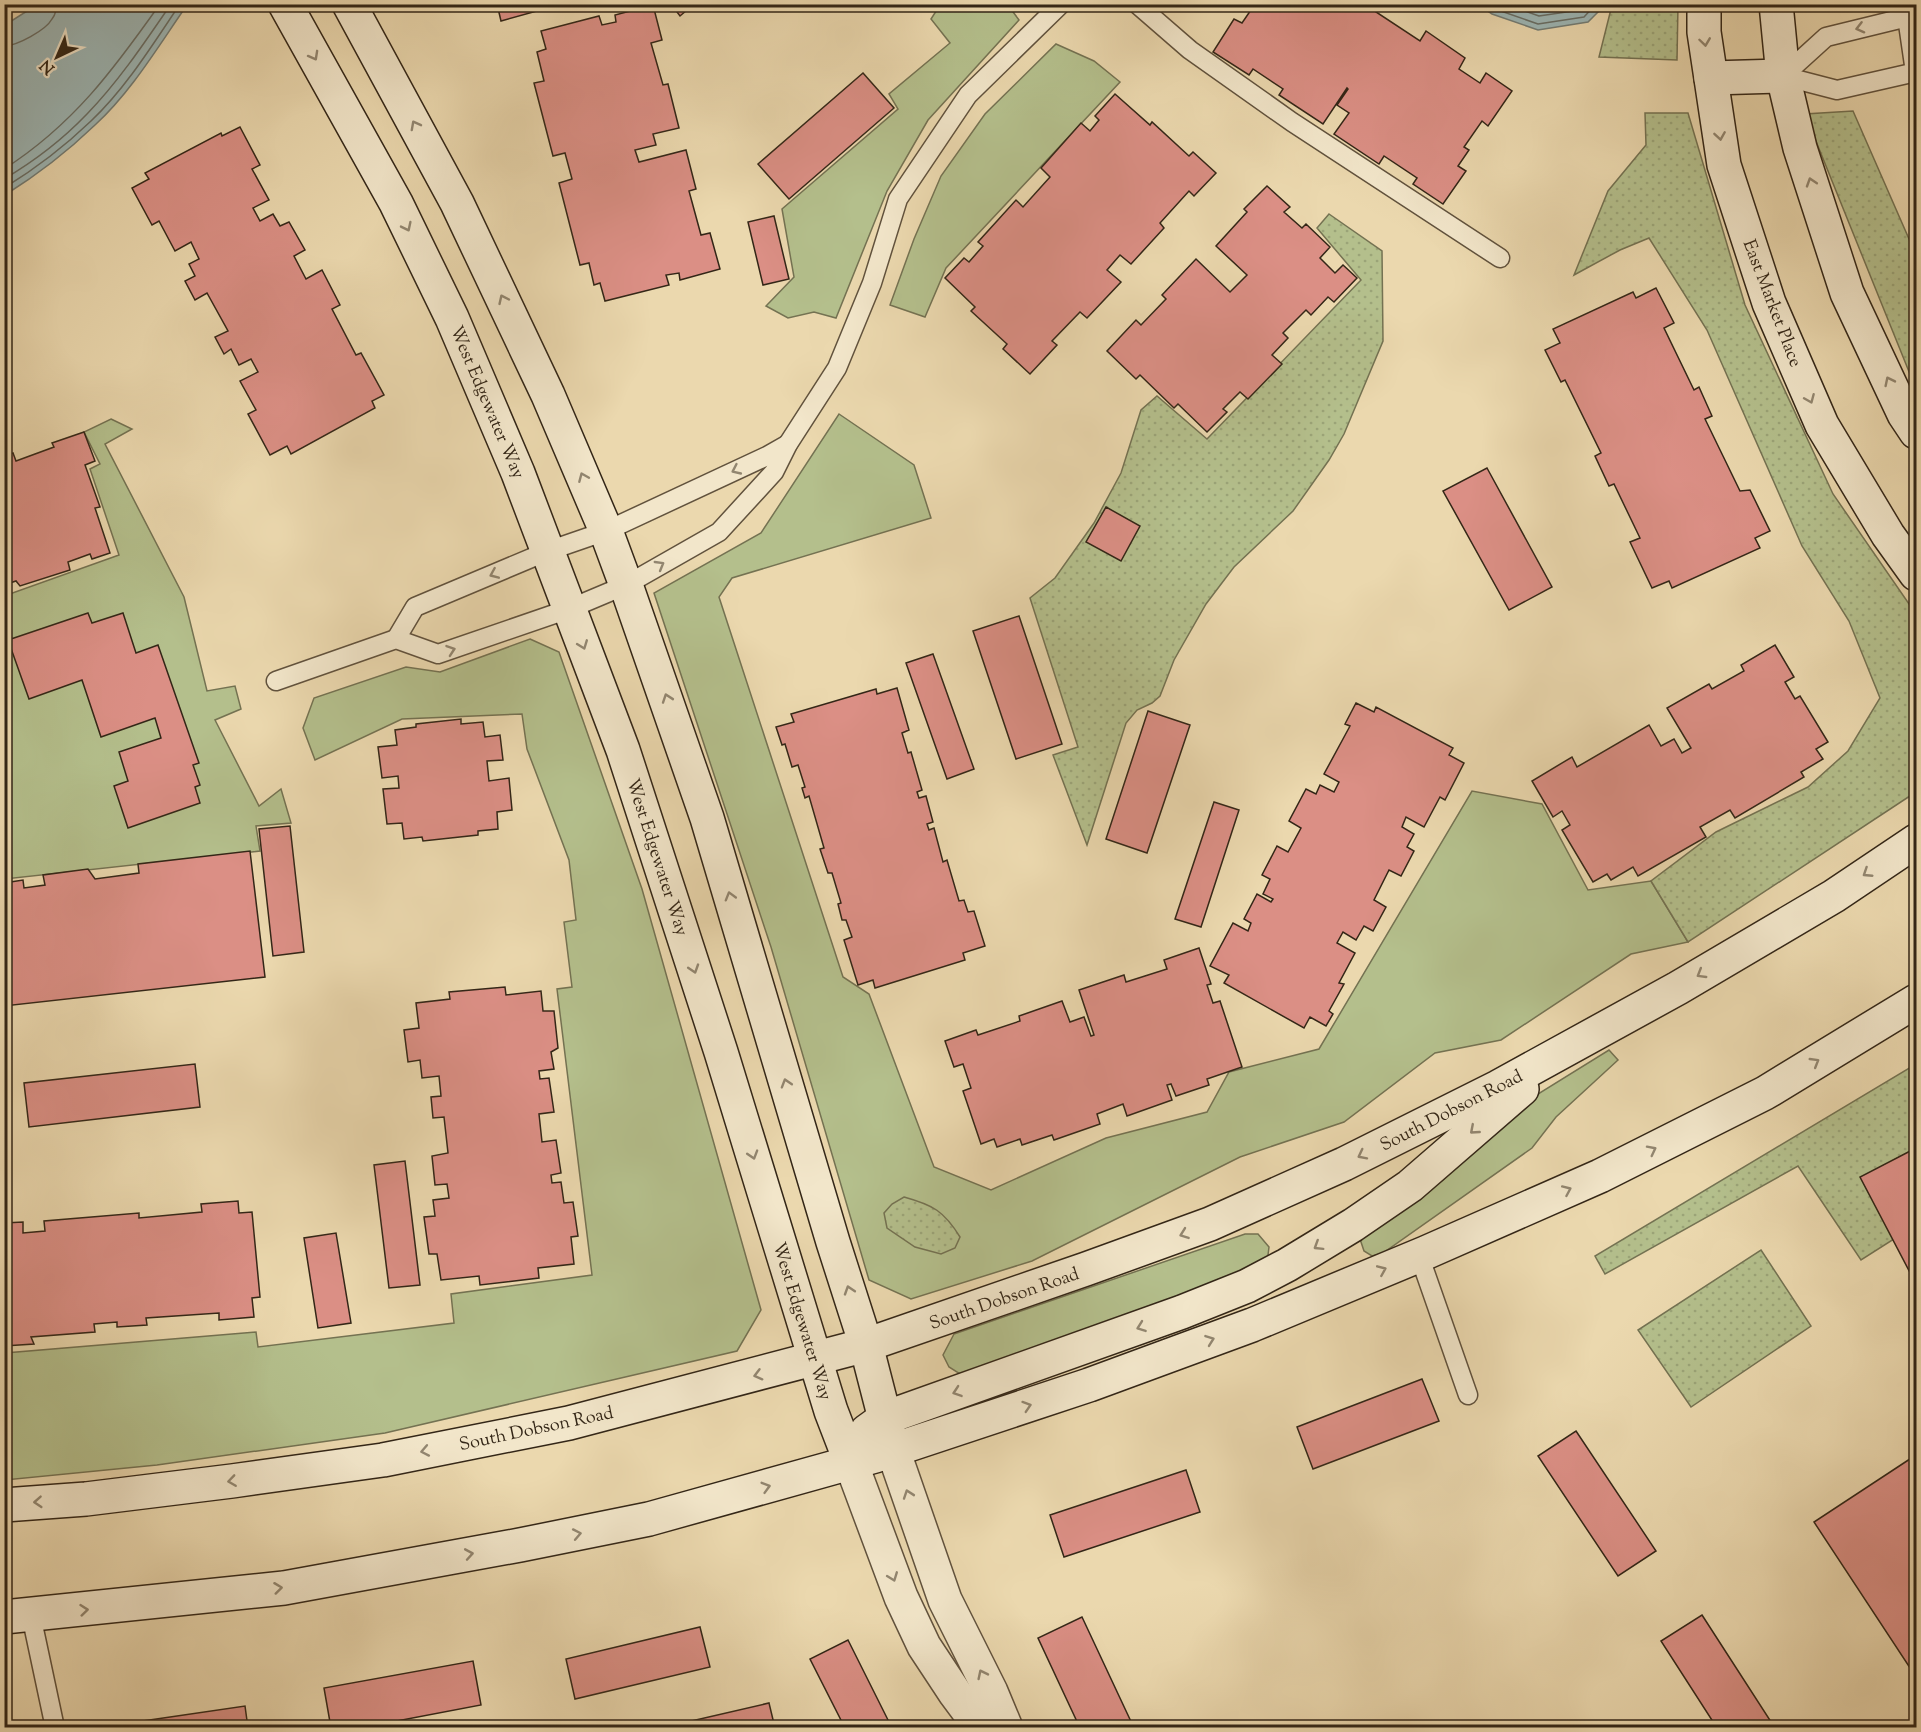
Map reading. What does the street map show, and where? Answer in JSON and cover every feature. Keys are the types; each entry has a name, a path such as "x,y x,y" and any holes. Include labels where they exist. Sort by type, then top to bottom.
{"main road":[{"name":"West Edgewater Way","path":"285,4 396,204 447,307 518,473 623,750 721,1052 831,1411 901,1597 924,1646 981,1728"},
{"path":"349,4 457,203 548,395 606,531 707,818 866,1345 893,1450 945,1600 991,1692 1006,1728"},
{"name":"East Market Place","path":"1704,4 1704,32 1724,165 1769,303 1822,425 1888,535 1917,574"},
{"path":"1776,4 1783,76 1800,148 1846,293 1905,414 1917,432"},
{"path":"1711,78 1783,76"},
{"name":"South Dobson Road","path":"4,1505 86,1499 383,1460 569,1423 866,1345 1210,1224 1344,1164 1498,1087 1678,988 1824,901 1917,841"},
{"path":"18,1616 284,1588 508,1547 648,1519 893,1450 1100,1381 1252,1325 1600,1176 1765,1092 1917,1001"},
{"path":"851,1462 862,1435 885,1418 1182,1312 1247,1286 1287,1265 1353,1225 1410,1186 1509,1100 1584,1040"}],"lane":[{"path":"276,681 396,639 438,654 569,609 626,585 719,532 774,472 788,444 837,368 872,283 898,199 968,95 1060,4"},
{"path":"1137,4 1190,50 1292,122 1500,258"},
{"path":"1912,16 1916,72 1837,90 1783,76 1826,37 1912,16"},
{"path":"396,639 415,607 548,551 606,531 788,444"},
{"path":"1419,1255 1468,1395"},
{"path":"18,1616 55,1728"}],"green space":[{"path":"940,5 1008,5 1019,20 928,120 887,191 836,318 814,312 788,318 766,306 794,277 782,209 898,109 889,94 950,43 931,19"},
{"path":"1612,5 1678,5 1677,60 1599,57"},
{"path":"1056,44 1094,61 1120,82 946,268 925,317 890,305 914,239 941,176 985,114"},
{"path":"1853,111 1916,255 1916,389 1805,114"},
{"path":"1645,113 1688,113 1745,305 1833,494 1916,614 1916,792 1688,942 1651,881 1716,832 1808,787 1848,751 1880,698 1849,621 1802,546 1707,330 1649,238 1620,250 1574,275 1608,191 1646,145"},
{"path":"1329,214 1382,251 1383,341 1344,434 1329,460 1293,511 1234,567 1206,604 1174,660 1160,696 1152,703 1137,710 1126,723 1087,845 1053,755 1078,747 1030,598 1055,578 1094,523 1121,473 1141,410 1157,396 1207,439 1361,280 1317,228"},
{"path":"839,414 914,465 931,518 732,578 719,597 843,977 869,994 934,1167 991,1190 1106,1138 1207,1112 1229,1072 1319,1049 1472,791 1542,804 1588,890 1651,881 1688,942 1631,954 1501,1040 1435,1053 1344,1122 1240,1157 1032,1261 911,1299 869,1280 771,947 654,593 761,533"},
{"path":"111,419 132,429 105,444 184,597 207,691 235,686 241,709 215,720 259,806 281,789 291,823 256,826 260,851 5,879 4,596 119,555 90,469 100,464 84,432"},
{"path":"530,639 559,652 642,889 761,1310 737,1351 385,1433 157,1465 5,1480 5,1353 256,1332 258,1347 454,1323 451,1294 592,1275 557,989 572,987 564,922 576,920 569,860 527,749 522,714 402,719 315,760 303,728 314,698 406,667 440,672"},
{"path":"1609,1050 1618,1060 1556,1117 1532,1148 1383,1253 1372,1256 1364,1251 1360,1239 1443,1180 1525,1102"},
{"path":"1916,1064 1916,1148 1861,1178 1894,1239 1861,1260 1798,1166 1605,1274 1595,1256"},
{"path":"904,1197 930,1206 949,1221 960,1237 955,1248 941,1254 915,1247 887,1228 884,1213 892,1204"},
{"path":"1245,1234 1258,1234 1269,1247 1267,1263 1240,1278 960,1374 949,1367 943,1355 954,1334"},
{"path":"1761,1250 1811,1326 1691,1407 1638,1330"}],"water":[{"path":"38,4 187,5 144,67 108,112 63,153 5,195 5,25"},
{"path":"1479,5 1605,5 1588,22 1538,30 1492,14"}],"building":[{"path":"497,4 562,4 501,21"},
{"path":"671,4 694,4 680,16"},
{"path":"1255,4 1262,8 1264,4 1377,4 1373,10 1420,41 1426,31 1465,58 1459,69 1480,83 1486,73 1512,91 1488,126 1482,121 1464,147 1469,150 1458,166 1466,171 1443,204 1413,184 1417,178 1384,156 1379,164 1334,134 1349,113 1337,105 1347,88 1323,124 1279,95 1283,89 1253,69 1249,75 1213,52 1234,19 1242,23"},
{"path":"653,5 662,40 651,43 663,85 668,84 679,128 653,134 656,145 635,150 639,162 686,150 696,189 689,191 701,235 710,233 720,269 680,280 679,273 666,275 669,285 605,301 600,283 594,285 589,263 580,265 559,183 572,179 565,153 553,156 534,83 544,81 537,52 546,49 541,31 599,16 602,25 616,22 615,15"},
{"path":"863,73 894,108 789,199 758,164"},
{"path":"1115,94 1150,125 1152,122 1189,156 1193,152 1216,173 1194,196 1189,191 1160,223 1164,228 1131,264 1120,255 1107,270 1121,282 1087,318 1080,312 1052,341 1057,345 1030,374 1003,349 1007,344 971,311 975,307 945,278 964,258 969,262 983,246 978,242 1016,200 1023,207 1050,177 1041,168 1081,123 1090,131 1099,120 1095,116"},
{"path":"240,127 260,165 252,169 269,200 253,208 260,221 273,214 280,226 289,222 305,250 294,256 306,279 322,270 340,305 332,309 356,355 361,353 384,395 372,401 375,408 291,454 287,446 270,455 248,414 256,410 240,381 258,372 251,359 239,365 231,349 224,354 215,337 228,331 207,293 195,300 185,281 195,276 189,264 199,259 191,242 175,251 159,221 152,225 132,188 149,179 145,173 221,133 222,136"},
{"path":"1267,186 1290,207 1284,212 1302,228 1306,224 1330,247 1320,258 1335,273 1343,265 1357,278 1334,302 1328,297 1311,315 1306,310 1283,333 1288,338 1272,355 1282,364 1248,399 1240,392 1223,409 1227,412 1207,432 1178,404 1174,408 1140,375 1136,379 1107,351 1136,320 1141,325 1166,299 1162,295 1196,259 1230,292 1247,275 1216,246 1247,212 1244,209"},
{"path":"774,216 789,279 763,285 748,222"},
{"path":"1656,288 1674,323 1664,328 1694,390 1699,387 1712,416 1705,419 1740,491 1750,490 1770,531 1755,538 1760,548 1672,588 1669,581 1652,588 1630,542 1640,538 1614,484 1609,486 1595,456 1601,453 1565,380 1561,382 1545,350 1560,343 1553,329 1633,292 1636,298"},
{"path":"84,432 95,461 85,465 100,507 95,508 110,553 92,559 90,554 68,562 70,570 20,586 16,581 4,585 4,456 13,453 16,461 54,447 52,443"},
{"path":"1487,468 1552,587 1509,610 1443,491"},
{"path":"1106,507 1140,526 1121,561 1086,542"},
{"path":"88,613 92,623 123,613 136,653 158,645 199,763 193,765 200,785 195,787 200,803 128,828 114,786 128,781 119,752 161,738 155,718 101,737 82,680 29,699 8,640"},
{"path":"1019,616 1062,744 1016,759 973,631"},
{"path":"1775,645 1794,677 1785,682 1795,699 1800,696 1828,742 1816,749 1823,759 1801,772 1804,777 1735,818 1730,810 1700,827 1706,837 1638,876 1633,867 1611,880 1607,874 1593,882 1562,830 1570,825 1562,811 1553,817 1532,781 1572,757 1577,767 1649,725 1661,746 1674,739 1682,753 1691,748 1667,708 1709,684 1712,689 1744,671 1741,665"},
{"path":"933,654 974,769 947,779 906,663"},
{"path":"897,688 909,730 902,733 908,753 911,752 922,790 917,792 919,798 926,796 933,822 927,824 929,830 934,828 943,862 947,860 959,901 964,900 968,912 974,911 985,946 963,953 965,960 875,988 873,980 858,985 844,940 852,937 846,920 842,920 838,904 841,903 832,873 828,873 820,849 824,848 809,796 805,798 802,788 805,787 798,765 792,767 785,744 782,745 776,727 794,722 791,714 876,689 877,694"},
{"path":"1356,703 1374,712 1376,707 1453,748 1449,755 1464,763 1445,800 1440,797 1424,827 1406,817 1402,827 1414,834 1407,847 1414,851 1401,876 1389,870 1374,900 1386,907 1373,931 1364,926 1356,940 1343,932 1337,943 1355,953 1339,983 1344,984 1329,1011 1333,1014 1326,1026 1310,1017 1304,1028 1224,983 1229,975 1210,966 1233,923 1248,931 1251,923 1244,919 1257,894 1271,902 1273,899 1263,894 1270,879 1262,875 1277,846 1288,852 1301,828 1289,821 1306,789 1316,794 1320,785 1334,792 1339,782 1324,774 1350,726 1345,724"},
{"path":"1148,711 1190,725 1147,853 1106,839"},
{"path":"461,719 461,724 483,722 485,737 500,735 503,760 487,761 489,781 509,778 512,810 497,812 498,829 478,831 478,835 423,841 422,837 404,839 402,823 387,824 383,789 399,788 398,776 382,778 378,747 397,745 395,730 416,727 416,724"},
{"path":"1214,802 1239,810 1201,927 1175,919"},
{"path":"290,826 304,952 273,956 259,829"},
{"path":"250,851 265,977 4,1006 4,883 23,880 24,888 45,885 43,875 88,869 95,879 139,873 138,864"},
{"path":"1199,948 1211,984 1207,985 1213,1003 1220,1001 1242,1067 1207,1079 1209,1085 1176,1096 1171,1084 1167,1085 1172,1100 1127,1116 1123,1104 1097,1114 1100,1124 1054,1140 1052,1135 1022,1145 1020,1139 997,1147 994,1139 981,1144 963,1091 971,1088 963,1064 954,1067 945,1041 976,1030 978,1035 1020,1021 1019,1016 1062,1001 1070,1022 1084,1017 1091,1036 1094,1035 1079,990 1124,975 1126,982 1167,969 1164,960"},
{"path":"505,987 506,995 541,991 543,1011 554,1011 558,1048 551,1052 554,1069 539,1071 540,1079 549,1078 554,1112 539,1114 542,1142 556,1140 561,1173 551,1175 552,1183 561,1182 564,1203 573,1202 578,1236 571,1237 574,1264 538,1268 539,1278 480,1285 479,1276 441,1280 437,1254 429,1254 424,1217 435,1216 433,1200 449,1198 447,1184 435,1185 432,1156 448,1153 444,1117 433,1118 431,1097 441,1096 439,1076 422,1078 420,1060 408,1062 404,1030 419,1028 416,1003 450,999 449,992"},
{"path":"195,1064 200,1107 29,1127 24,1083"},
{"path":"1916,1148 1916,1284 1860,1177"},
{"path":"405,1161 420,1285 389,1288 374,1165"},
{"path":"238,1201 239,1213 252,1212 260,1297 252,1298 254,1317 219,1320 219,1313 146,1318 147,1325 117,1327 117,1322 94,1324 95,1332 31,1337 34,1344 4,1346 4,1223 23,1222 23,1233 45,1231 44,1221 139,1213 139,1218 202,1212 201,1204"},
{"path":"336,1233 351,1323 318,1328 304,1238"},
{"path":"1422,1379 1439,1421 1313,1469 1297,1427"},
{"path":"1576,1431 1656,1551 1618,1576 1538,1456"},
{"path":"1916,1455 1916,1677 1814,1522"},
{"path":"1186,1470 1200,1512 1064,1557 1050,1515"},
{"path":"1702,1615 1775,1728 1717,1728 1661,1641"},
{"path":"1082,1617 1134,1728 1080,1728 1038,1638"},
{"path":"700,1627 710,1667 575,1699 566,1659"},
{"path":"848,1640 892,1728 845,1728 810,1659"},
{"path":"473,1661 481,1705 360,1728 331,1728 324,1688"},
{"path":"769,1703 775,1728 661,1728"},
{"path":"245,1706 248,1728 102,1728 102,1727"}]}
